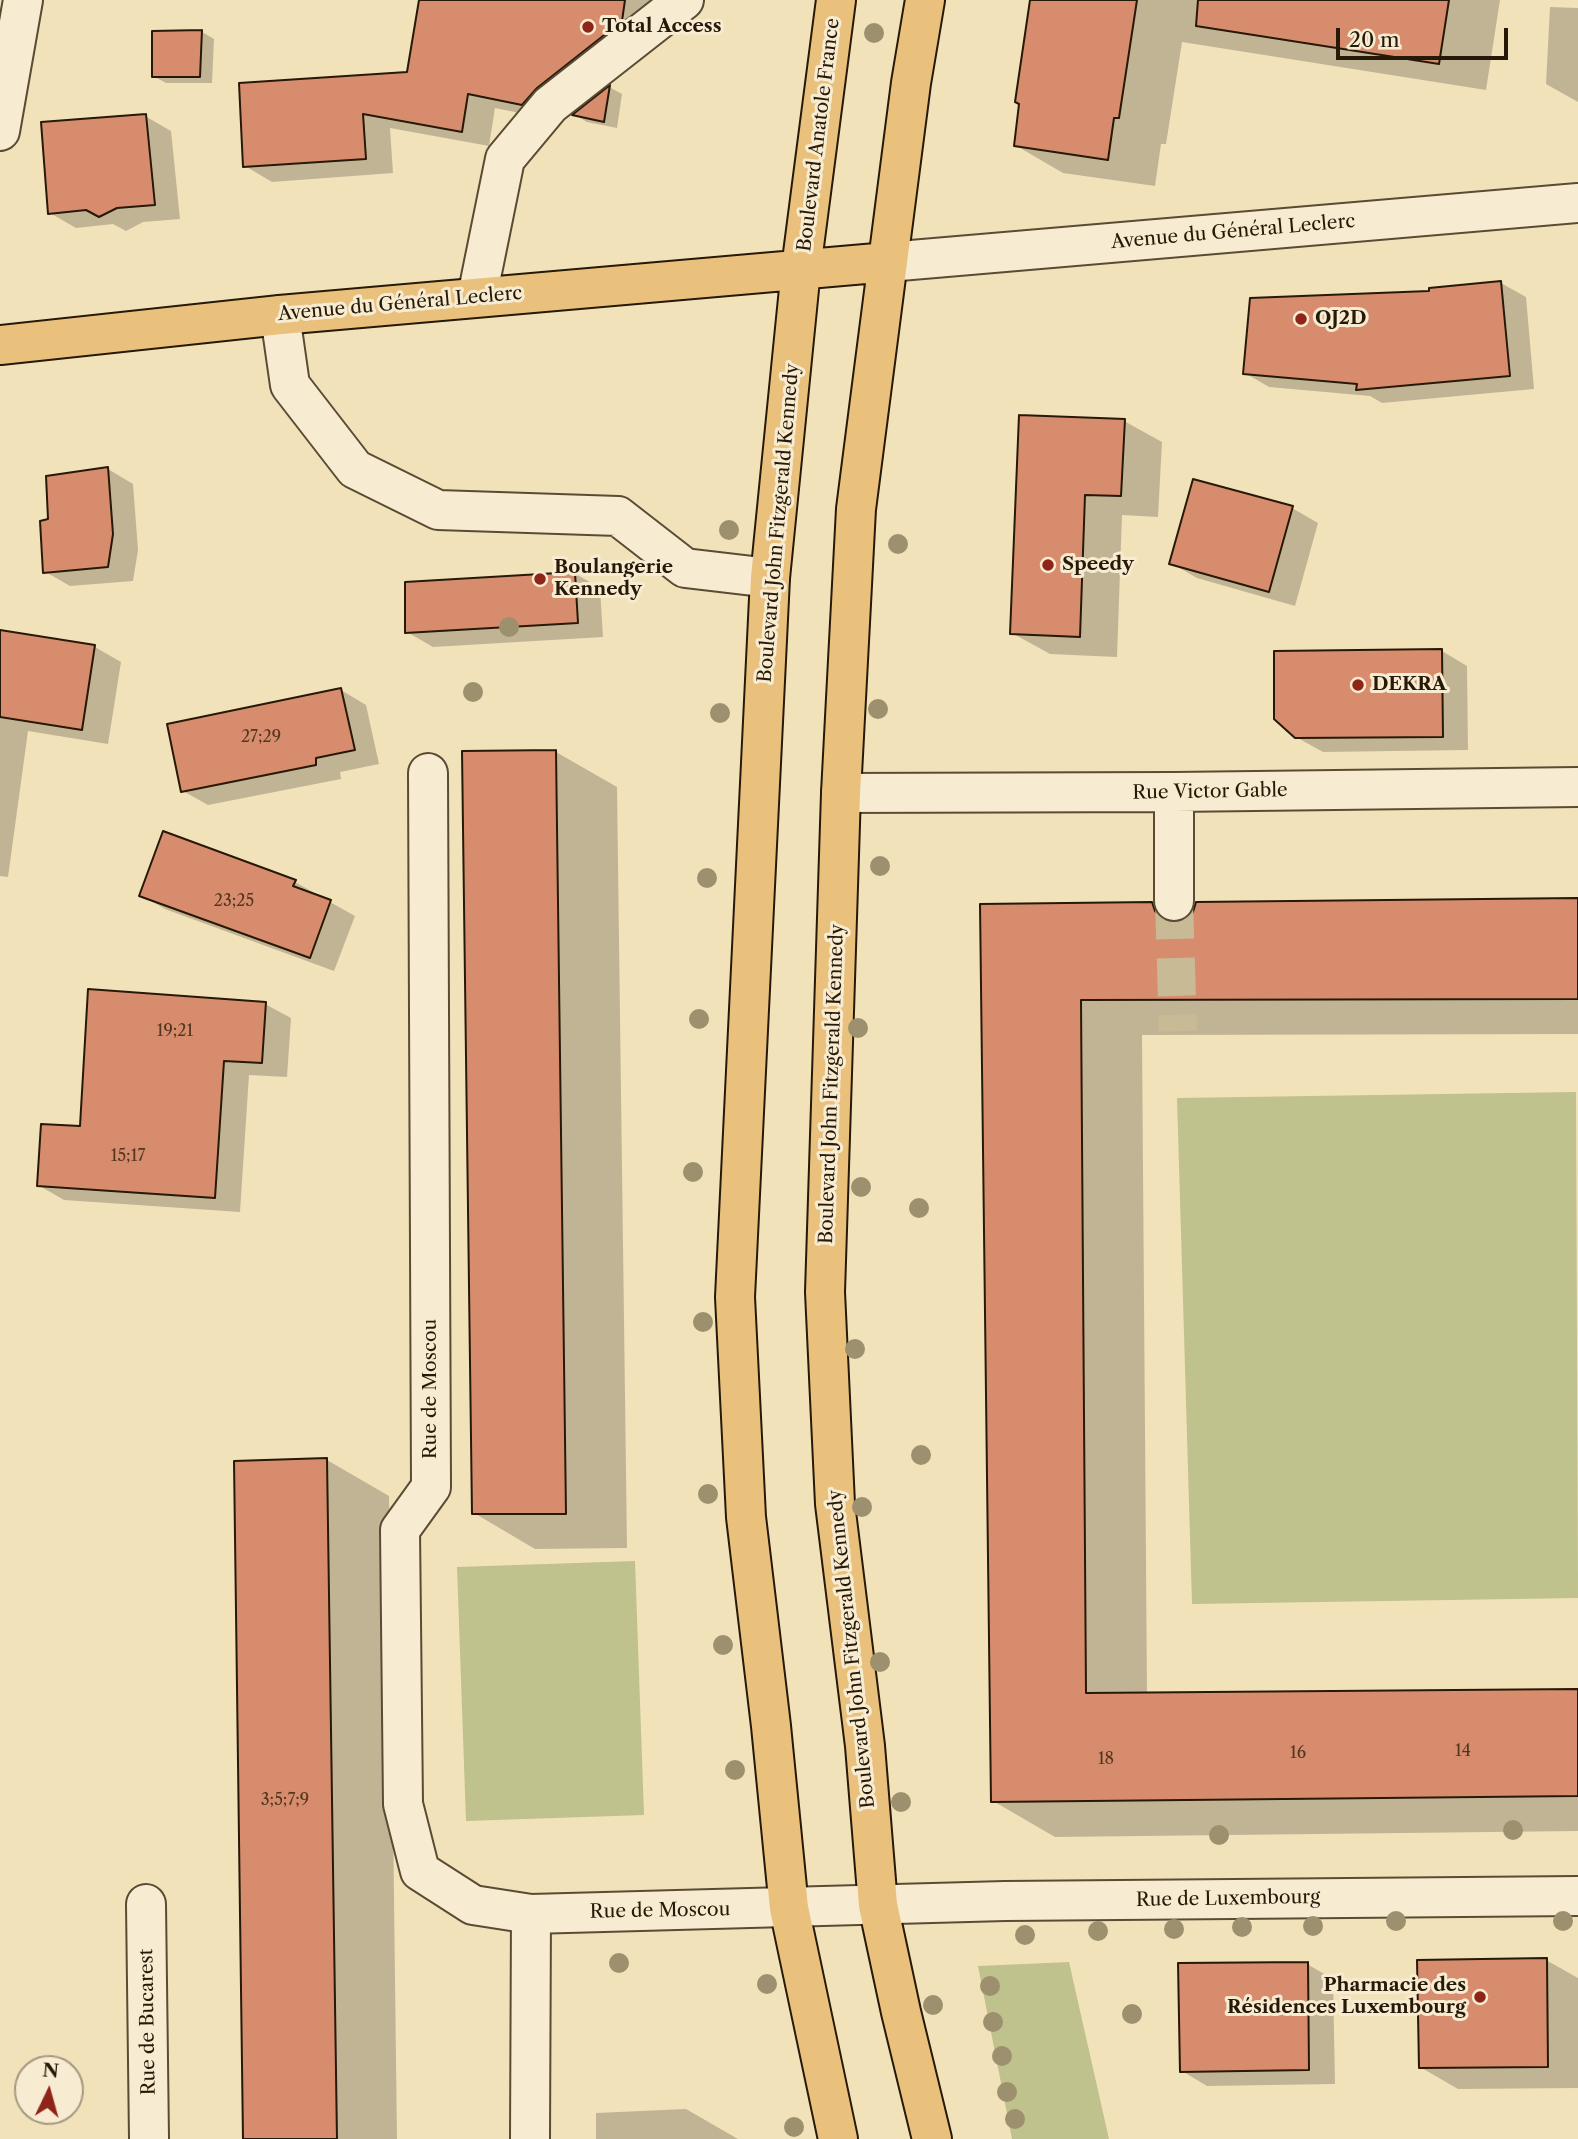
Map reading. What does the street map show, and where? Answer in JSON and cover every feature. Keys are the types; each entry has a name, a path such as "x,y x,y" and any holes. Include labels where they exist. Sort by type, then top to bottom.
{"main road":[{"name":"Boulevard Anatole France","path":"801,269 836,0"},
{"path":"888,262 911,83 925,0"},
{"name":"Avenue du Général Leclerc","path":"0,345 280,314 888,262"},
{"name":"Boulevard John Fitzgerald Kennedy","path":"888,262 856,509 841,793 825,1293 835,1504 864,1746 878,1905 932,2139"},
{"name":"Boulevard John Fitzgerald Kennedy","path":"801,269 770,578 735,1297 746,1517 789,1908 838,2139"}],"street":[{"path":"0,131 23,0"},
{"path":"477,297 505,159 550,105 684,0"},
{"name":"Avenue du Général Leclerc","path":"888,262 1578,203"},
{"path":"280,314 289,385 355,469 438,510 618,516 685,568 770,578"},
{"name":"Rue de Moscou","path":"428,773 431,1487 400,1530 403,1804 420,1871 473,1905 531,1914 789,1908"},
{"name":"Rue Victor Gable","path":"841,793 1578,787"},
{"path":"1174,792 1174,901"},
{"name":"Rue de Luxembourg","path":"878,1905 1005,1901 1578,1896"},
{"name":"Rue de Bucarest","path":"146,1904 149,2139"},
{"path":"789,1908 878,1905"},
{"path":"530,2139 531,1914"}],"green space":[{"path":"1576,1092 1578,1598 1192,1604 1177,1098"},
{"path":"635,1561 644,1815 466,1821 457,1567"},
{"path":"1069,1962 1109,2139 1012,2139 978,1966"}],"building":[{"path":"419,0 625,0 622,21 537,88 522,105 468,94 462,132 363,114 366,159 243,167 239,83 407,72"},
{"path":"1030,0 1137,0 1119,118 1114,118 1108,160 1014,146 1019,104 1015,102"},
{"path":"1198,0 1449,0 1439,64 1196,26"},
{"path":"202,30 200,77 152,77 152,31"},
{"path":"610,85 604,122 572,115"},
{"path":"146,114 155,205 117,208 99,217 86,210 48,214 41,122"},
{"path":"1501,281 1510,376 1356,390 1357,384 1243,374 1250,298 1429,291 1429,288"},
{"name":"Speedy","path":"1019,415 1125,419 1121,496 1085,495 1080,637 1010,634"},
{"path":"108,467 113,534 108,567 43,573 40,521 48,519 46,476"},
{"path":"1193,479 1293,506 1269,592 1169,564"},
{"path":"575,572 578,623 405,633 405,582"},
{"path":"0,630 95,645 82,730 0,717"},
{"name":"DEKRA","path":"1442,649 1443,737 1295,738 1274,719 1274,651"},
{"path":"341,688 355,750 316,758 316,765 181,792 167,724"},
{"path":"556,750 566,1514 472,1514 462,751"},
{"path":"163,831 296,880 293,886 331,900 310,958 139,896"},
{"path":"1578,898 1578,999 1081,1000 1086,1693 1578,1689 1578,1796 991,1802 980,904 1152,902 1155,911 1163,920 1175,923 1185,920 1193,912 1196,902"},
{"path":"88,989 266,1002 262,1063 224,1061 215,1198 37,1186 41,1124 80,1126"},
{"path":"327,1458 337,2139 243,2139 234,1461"},
{"path":"1547,1958 1548,2067 1419,2068 1417,1960"},
{"path":"1308,1962 1309,2070 1180,2072 1178,1963"}],"tunnel":[{"path":"1174,901 1178,1031"}],"place":[{"name":"Total Access","path":"588,27"},
{"name":"OJ2D","path":"1301,319"},
{"name":"Speedy","path":"1048,565"},
{"name":"Boulangerie Kennedy","path":"540,579"},
{"name":"DEKRA","path":"1358,685"},
{"name":"Pharmacie des Résidences Luxembourg","path":"1480,1997"}]}
